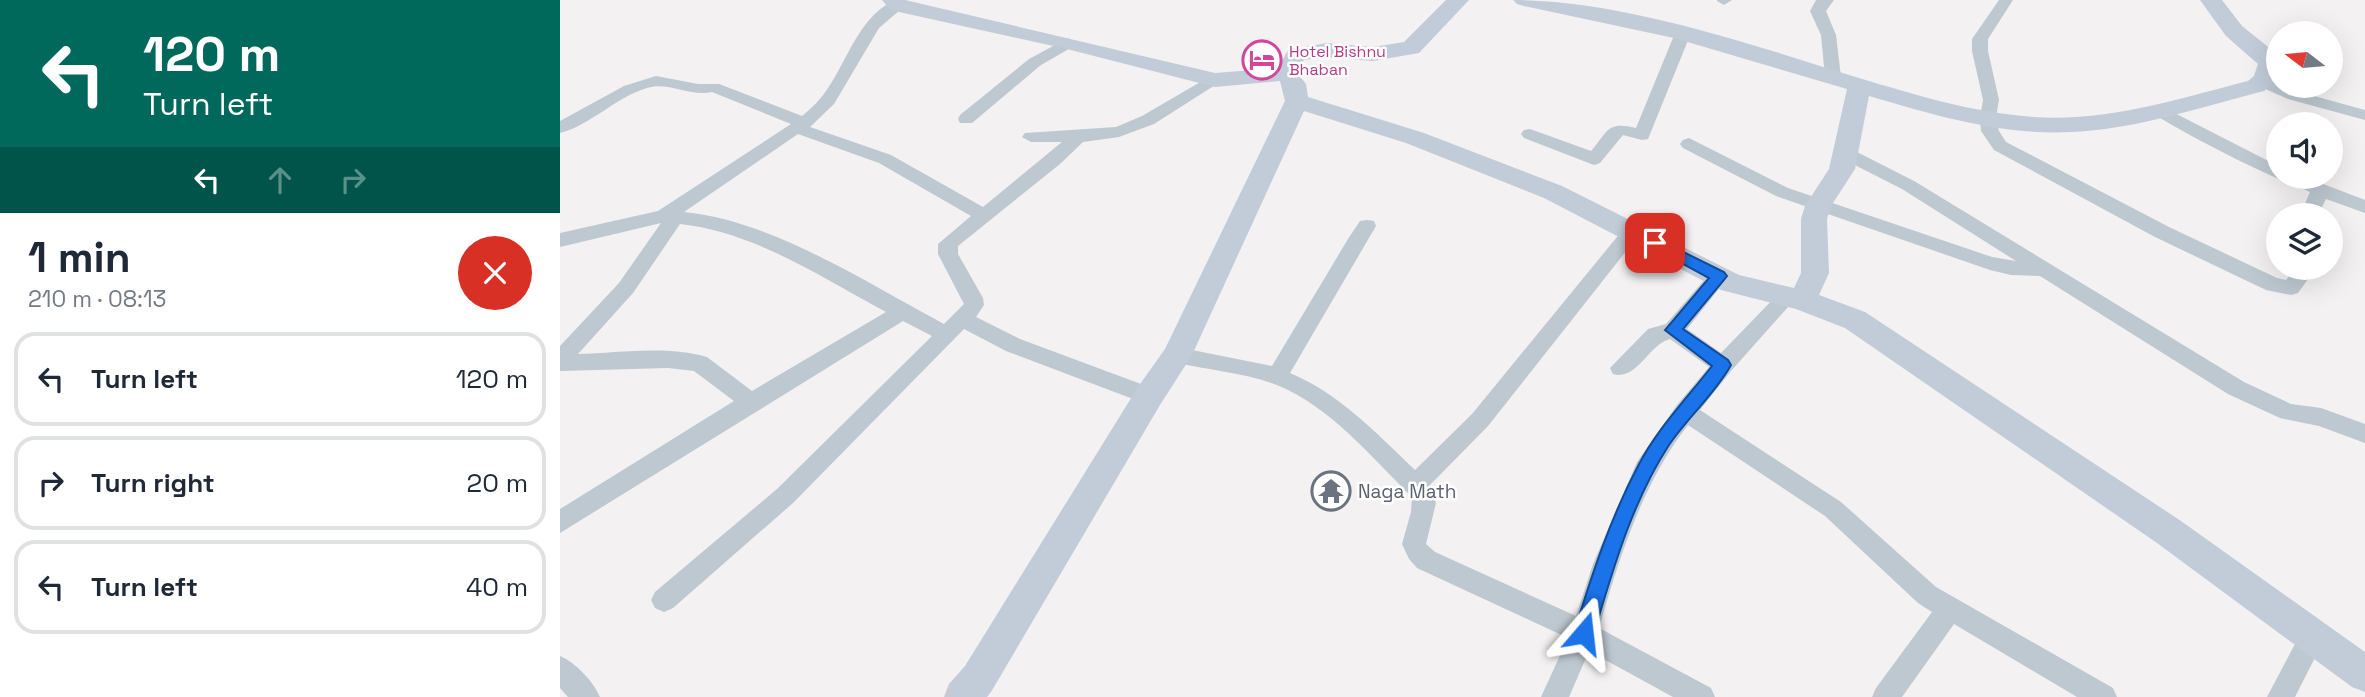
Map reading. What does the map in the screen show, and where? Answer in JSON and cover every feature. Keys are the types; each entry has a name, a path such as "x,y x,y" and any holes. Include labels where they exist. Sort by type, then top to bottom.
{"street":[{"path":"963,697 978,679 1149,396 1177,355 1292,88 1296,55 1327,50 1373,54 1411,48 1458,0"},
{"path":"1524,0 1683,33 1859,85 1988,117 2068,125 2109,122 2256,86 2262,82 2269,71 2265,56 2234,31 2211,0"},
{"path":"1827,0 1821,3 1818,11 1826,22 1830,35 1833,77"},
{"path":"2006,0 1980,39 1980,51 1991,100 1988,117 1994,139 2009,152 2162,233 2283,288 2291,288 2297,280"},
{"path":"560,361 626,288 670,216 820,111 874,24 896,2 1215,80 1292,88 1553,192 1731,283 1795,298 1855,320 2169,532 2365,674"},
{"path":"1530,135 1594,159 1619,129 1642,135 1683,33"},
{"path":"966,119 1035,62 1068,43"},
{"path":"1031,137 1078,137 1119,132 1148,120 1215,80"},
{"path":"560,128 646,82 671,82 705,90 713,87 800,126 885,159 983,215"},
{"path":"2262,82 2294,95 2365,116"},
{"path":"1555,697 1584,633 1605,564 1645,469 1685,411 1723,365 1795,298 1815,273 1814,219 1818,206 1842,169 1859,85"},
{"path":"2159,110 2266,167"},
{"path":"664,600 814,470 974,305 946,249 953,238 1054,160 1078,137"},
{"path":"1689,144 1783,192 1818,206 1990,263 2011,268 2042,269"},
{"path":"1845,153 1908,185 2236,388 2288,412 2321,417 2365,434"},
{"path":"2315,189 2365,207"},
{"path":"2314,203 2320,191"},
{"path":"560,240 670,216 703,220 778,245 945,334"},
{"path":"1277,376 1307,331 1350,250 1367,226"},
{"path":"1415,485 1480,420 1633,232"},
{"path":"1621,368 1655,335 1673,330 1719,276"},
{"path":"560,522 751,402 903,312"},
{"path":"961,319 1013,345 1149,396"},
{"path":"1673,330 1723,365"},
{"path":"1177,355 1277,376 1307,389 1346,418 1415,485 1426,502 1413,536 1417,554 1584,633 1701,697"},
{"path":"560,361 668,360 699,363 751,402"},
{"path":"1685,411 1833,509 1908,579 1949,610 2103,697"},
{"path":"1886,697 1949,610"},
{"path":"2281,697 2313,636"},
{"path":"560,669 586,697"}],"place":[{"name":"Hotel Bishnu Bhaban","path":"1262,60"},
{"name":"Naga Math","path":"1331,491"}],"route":[{"path":"1584,633 1605,564 1645,469 1685,411 1723,365 1673,330 1719,276 1655,243"}]}
